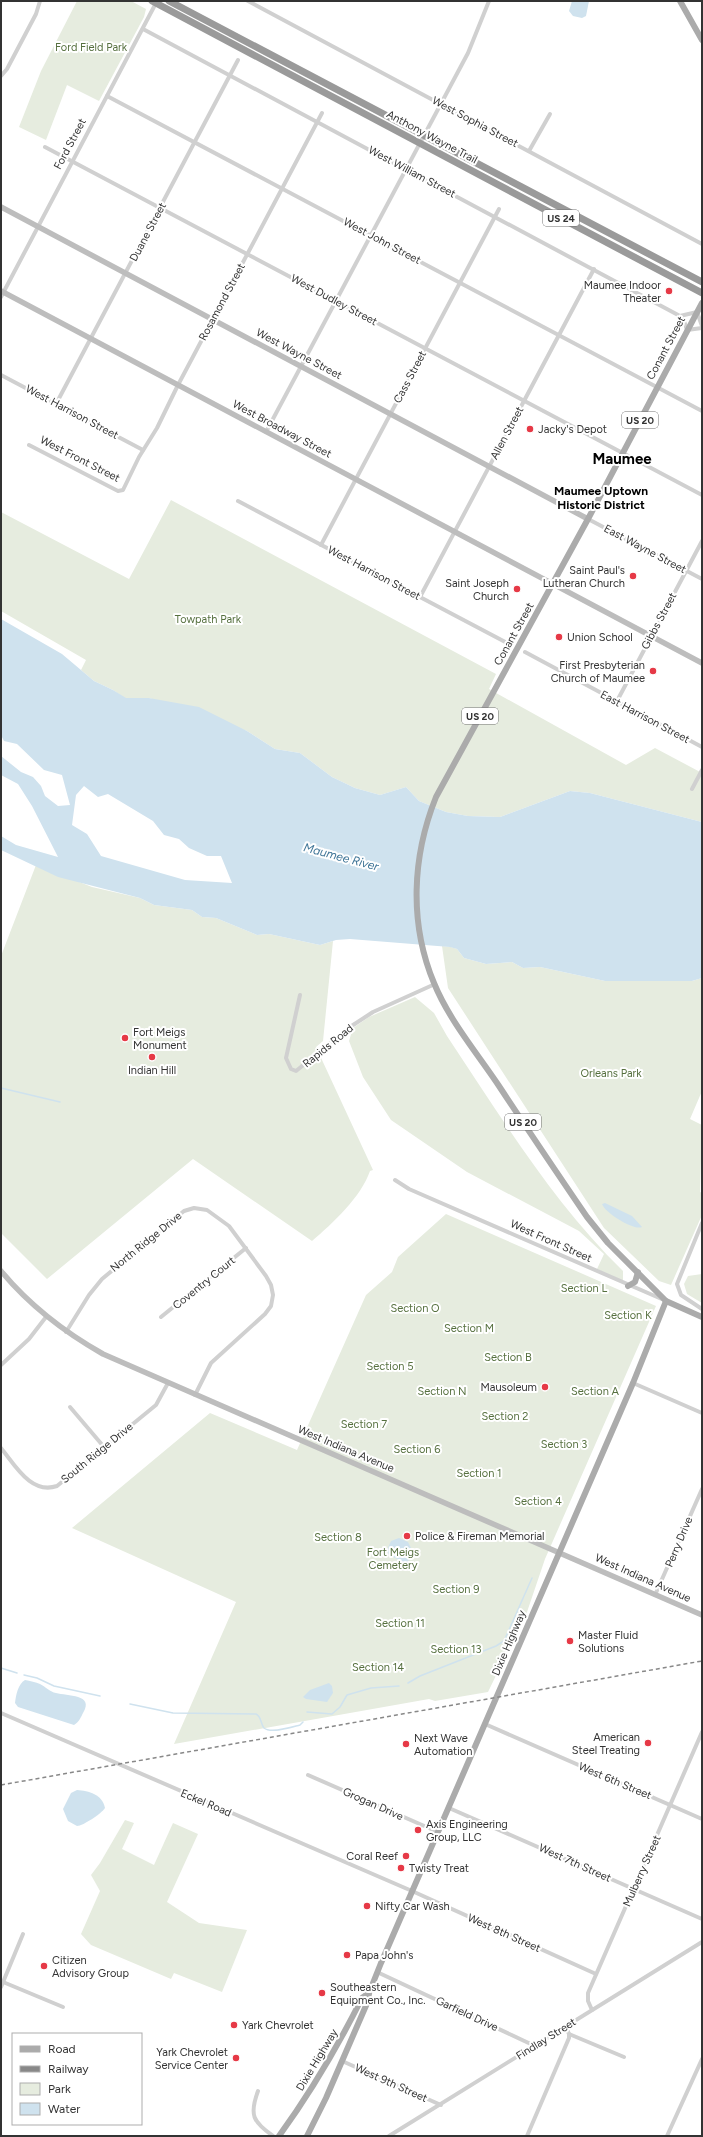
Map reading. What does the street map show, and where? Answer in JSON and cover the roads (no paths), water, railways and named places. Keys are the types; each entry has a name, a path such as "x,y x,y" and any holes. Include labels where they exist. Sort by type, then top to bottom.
{"highway":[{"name":"Anthony Wayne Trail","path":"169,1 702,282"},
{"name":"Anthony Wayne Trail","path":"155,2 702,293"}],"main road":[{"path":"680,1 702,40"},
{"name":"Conant Street","path":"434,984 426,960 416,910 419,856 429,813 443,784 588,519 702,303"},
{"name":"US 20","path":"434,984 470,1044 587,1217 608,1243 666,1301"},
{"path":"628,1286 635,1282 638,1272"},
{"name":"West Front Street","path":"666,1301 702,1316"},
{"name":"Dixie Highway","path":"307,2136 368,2001 369,1993 377,1972 633,1383 666,1301"},
{"name":"Dixie Highway","path":"279,2136 310,2092 338,2045 362,1998 369,1993"}],"street":[{"path":"1,76 7,69 36,14 40,1"},
{"name":"West Sophia Street","path":"248,1 702,244"},
{"path":"266,432 474,39 489,1"},
{"name":"Ford Street","path":"2,293 143,29 155,2"},
{"name":"West William Street","path":"143,29 680,316"},
{"name":"Duane Street","path":"56,404 196,142 238,60"},
{"name":"West John Street","path":"107,96 702,411"},
{"name":"Rosamond Street","path":"121,491 143,450 157,428 178,385 322,113"},
{"path":"529,151 550,114"},
{"name":"West Dudley Street","path":"45,147 702,495"},
{"name":"West Wayne Street","path":"1,207 588,519"},
{"name":"Cass Street","path":"321,545 499,209"},
{"name":"Allen Street","path":"420,597 594,269"},
{"name":"West Broadway Street","path":"2,293 702,663"},
{"path":"697,312 702,327 687,330 684,321 680,316 697,312"},
{"name":"West Harrison Street","path":"1,375 143,450"},
{"name":"West Front Street","path":"29,445 118,491 121,491"},
{"name":"West Harrison Street","path":"238,501 511,645"},
{"name":"East Wayne Street","path":"588,519 702,579"},
{"name":"Gibbs Street","path":"617,701 702,541"},
{"name":"East Harrison Street","path":"525,652 702,747"},
{"path":"692,789 702,770"},
{"name":"Rapids Road","path":"300,994 286,1058 291,1069 296,1071 350,1027 373,1012 434,984"},
{"name":"West Front Street","path":"394,1180 409,1189 628,1286 666,1301"},
{"name":"North Ridge Drive","path":"66,1332 89,1295 102,1279 184,1210 201,1208 213,1213 229,1226 246,1248 271,1285 273,1296 271,1306 266,1314 215,1357 207,1368 195,1395"},
{"path":"702,1223 677,1284 681,1295 702,1309"},
{"name":"Coventry Court","path":"161,1318 246,1248"},
{"name":"West Indiana Avenue","path":"1,1272 46,1317 66,1332 103,1354 702,1615"},
{"path":"1,1364 29,1338 46,1317"},
{"name":"South Ridge Drive","path":"1,1448 29,1481 37,1486 47,1488 63,1482 156,1405 168,1383"},
{"path":"633,1383 702,1413"},
{"path":"70,1407 104,1447"},
{"name":"Perry Drive","path":"655,1595 702,1489"},
{"name":"Eckel Road","path":"1,1713 412,1891"},
{"name":"West 6th Street","path":"485,1724 702,1819"},
{"name":"Mulberry Street","path":"592,2010 587,1997 596,1974 702,1732"},
{"name":"Grogan Drive","path":"308,1775 438,1832"},
{"name":"West 7th Street","path":"448,1808 702,1919"},
{"name":"West 8th Street","path":"412,1891 596,1974"},
{"path":"23,1934 2,1985 63,2007"},
{"name":"Findlay Street","path":"389,2136 702,1942"},
{"name":"Garfield Drive","path":"377,1972 535,2046"},
{"path":"566,2026 570,2034 624,2057"},
{"path":"527,2136 570,2034"},
{"path":"668,2136 702,2060"},
{"name":"West 9th Street","path":"342,2061 441,2104"},
{"path":"258,2091 253,2104 254,2117 263,2128 273,2136"}],"water":[{"path":"572,1 589,1 586,16 582,18 573,16 569,11"},
{"name":"Maumee River","path":"1,619 62,654 94,681 126,698 149,698 199,707 247,731 275,749 300,753 332,777 355,788 380,795 406,787 419,801 446,812 468,816 500,817 570,791 590,793 702,822 702,978 692,981 605,981 540,967 523,968 512,962 486,964 464,958 457,949 450,947 350,939 336,940 320,945 269,934 257,935 216,918 202,917 192,910 154,905 140,898 58,877 1,850 1,836 16,845 58,857 32,806 18,784 1,775 1,756 21,772 33,777 41,786 45,796 58,806 70,805 62,775 44,770 17,744 4,741 1,735","holes":["84,786 98,797 108,794 153,821 164,835 179,839 189,848 207,856 221,856 232,883 185,880 101,856 87,834 72,825 76,795"]},
{"path":"605,1203 632,1216 642,1227 638,1228 620,1220 604,1208 602,1204"},
{"path":"399,1538 408,1542 412,1550 408,1562 401,1570 399,1569 401,1561 389,1555 387,1550 391,1541"},
{"path":"25,1680 38,1683 50,1691 83,1699 86,1707 79,1721 74,1725 18,1707 15,1703 17,1693 19,1687"},
{"path":"329,1683 332,1686 333,1693 327,1702 306,1699 303,1697 310,1690"},
{"path":"77,1790 90,1792 98,1796 105,1808 92,1819 77,1826 68,1821 63,1809 71,1793"}],"waterway":[{"path":"1,1088 60,1102"},
{"path":"408,1683 420,1676 496,1646 504,1641 532,1578"},
{"path":"1,1668 17,1673"},
{"path":"24,1675 37,1678 54,1686 100,1696"},
{"path":"307,1712 332,1714 340,1707 347,1695 371,1688 399,1686"},
{"path":"130,1704 173,1713 256,1714 264,1728 267,1730 282,1730 300,1725 303,1722"}],"railway":[{"path":"1,1785 702,1661"}],"place":[{"name":"Maumee Indoor Theater","path":"669,291"},
{"name":"Jacky's Depot","path":"530,429"},
{"name":"Saint Paul's Lutheran Church","path":"633,576"},
{"name":"Saint Joseph Church","path":"517,589"},
{"name":"Union School","path":"559,637"},
{"name":"First Presbyterian Church of Maumee","path":"653,671"},
{"name":"Fort Meigs Monument","path":"125,1038"},
{"name":"Indian Hill","path":"152,1057"},
{"name":"Mausoleum","path":"545,1387"},
{"name":"Police & Fireman Memorial","path":"407,1536"},
{"name":"Master Fluid Solutions","path":"570,1641"},
{"name":"American Steel Treating","path":"648,1743"},
{"name":"Next Wave Automation","path":"406,1744"},
{"name":"Axis Engineering Group, LLC","path":"418,1830"},
{"name":"Coral Reef","path":"406,1856"},
{"name":"Twisty Treat","path":"401,1868"},
{"name":"Nifty Car Wash","path":"367,1906"},
{"name":"Papa John's","path":"347,1955"},
{"name":"Citizen Advisory Group","path":"44,1966"},
{"name":"Southeastern Equipment Co., Inc.","path":"322,1993"},
{"name":"Yark Chevrolet","path":"234,2025"},
{"name":"Yark Chevrolet Service Center","path":"236,2058"}],"district":[{"name":"Maumee","path":"622,459"},
{"name":"Maumee Uptown Historic District","path":"601,498"}],"park label":[{"name":"Ford Field Park","path":"91,47"},
{"name":"Towpath Park","path":"208,619"},
{"name":"Orleans Park","path":"611,1073"},
{"name":"Section L","path":"584,1288"},
{"name":"Section O","path":"415,1308"},
{"name":"Section K","path":"628,1315"},
{"name":"Section M","path":"469,1328"},
{"name":"Section B","path":"508,1357"},
{"name":"Section 5","path":"390,1366"},
{"name":"Section N","path":"442,1391"},
{"name":"Section A","path":"595,1391"},
{"name":"Section 2","path":"505,1416"},
{"name":"Section 7","path":"364,1424"},
{"name":"Section 3","path":"564,1444"},
{"name":"Section 6","path":"417,1449"},
{"name":"Section 1","path":"479,1473"},
{"name":"Section 4","path":"538,1501"},
{"name":"Section 8","path":"338,1537"},
{"name":"Fort Meigs Cemetery","path":"393,1558"},
{"name":"Section 9","path":"456,1589"},
{"name":"Section 11","path":"400,1623"},
{"name":"Section 13","path":"456,1649"},
{"name":"Section 14","path":"378,1667"}]}
